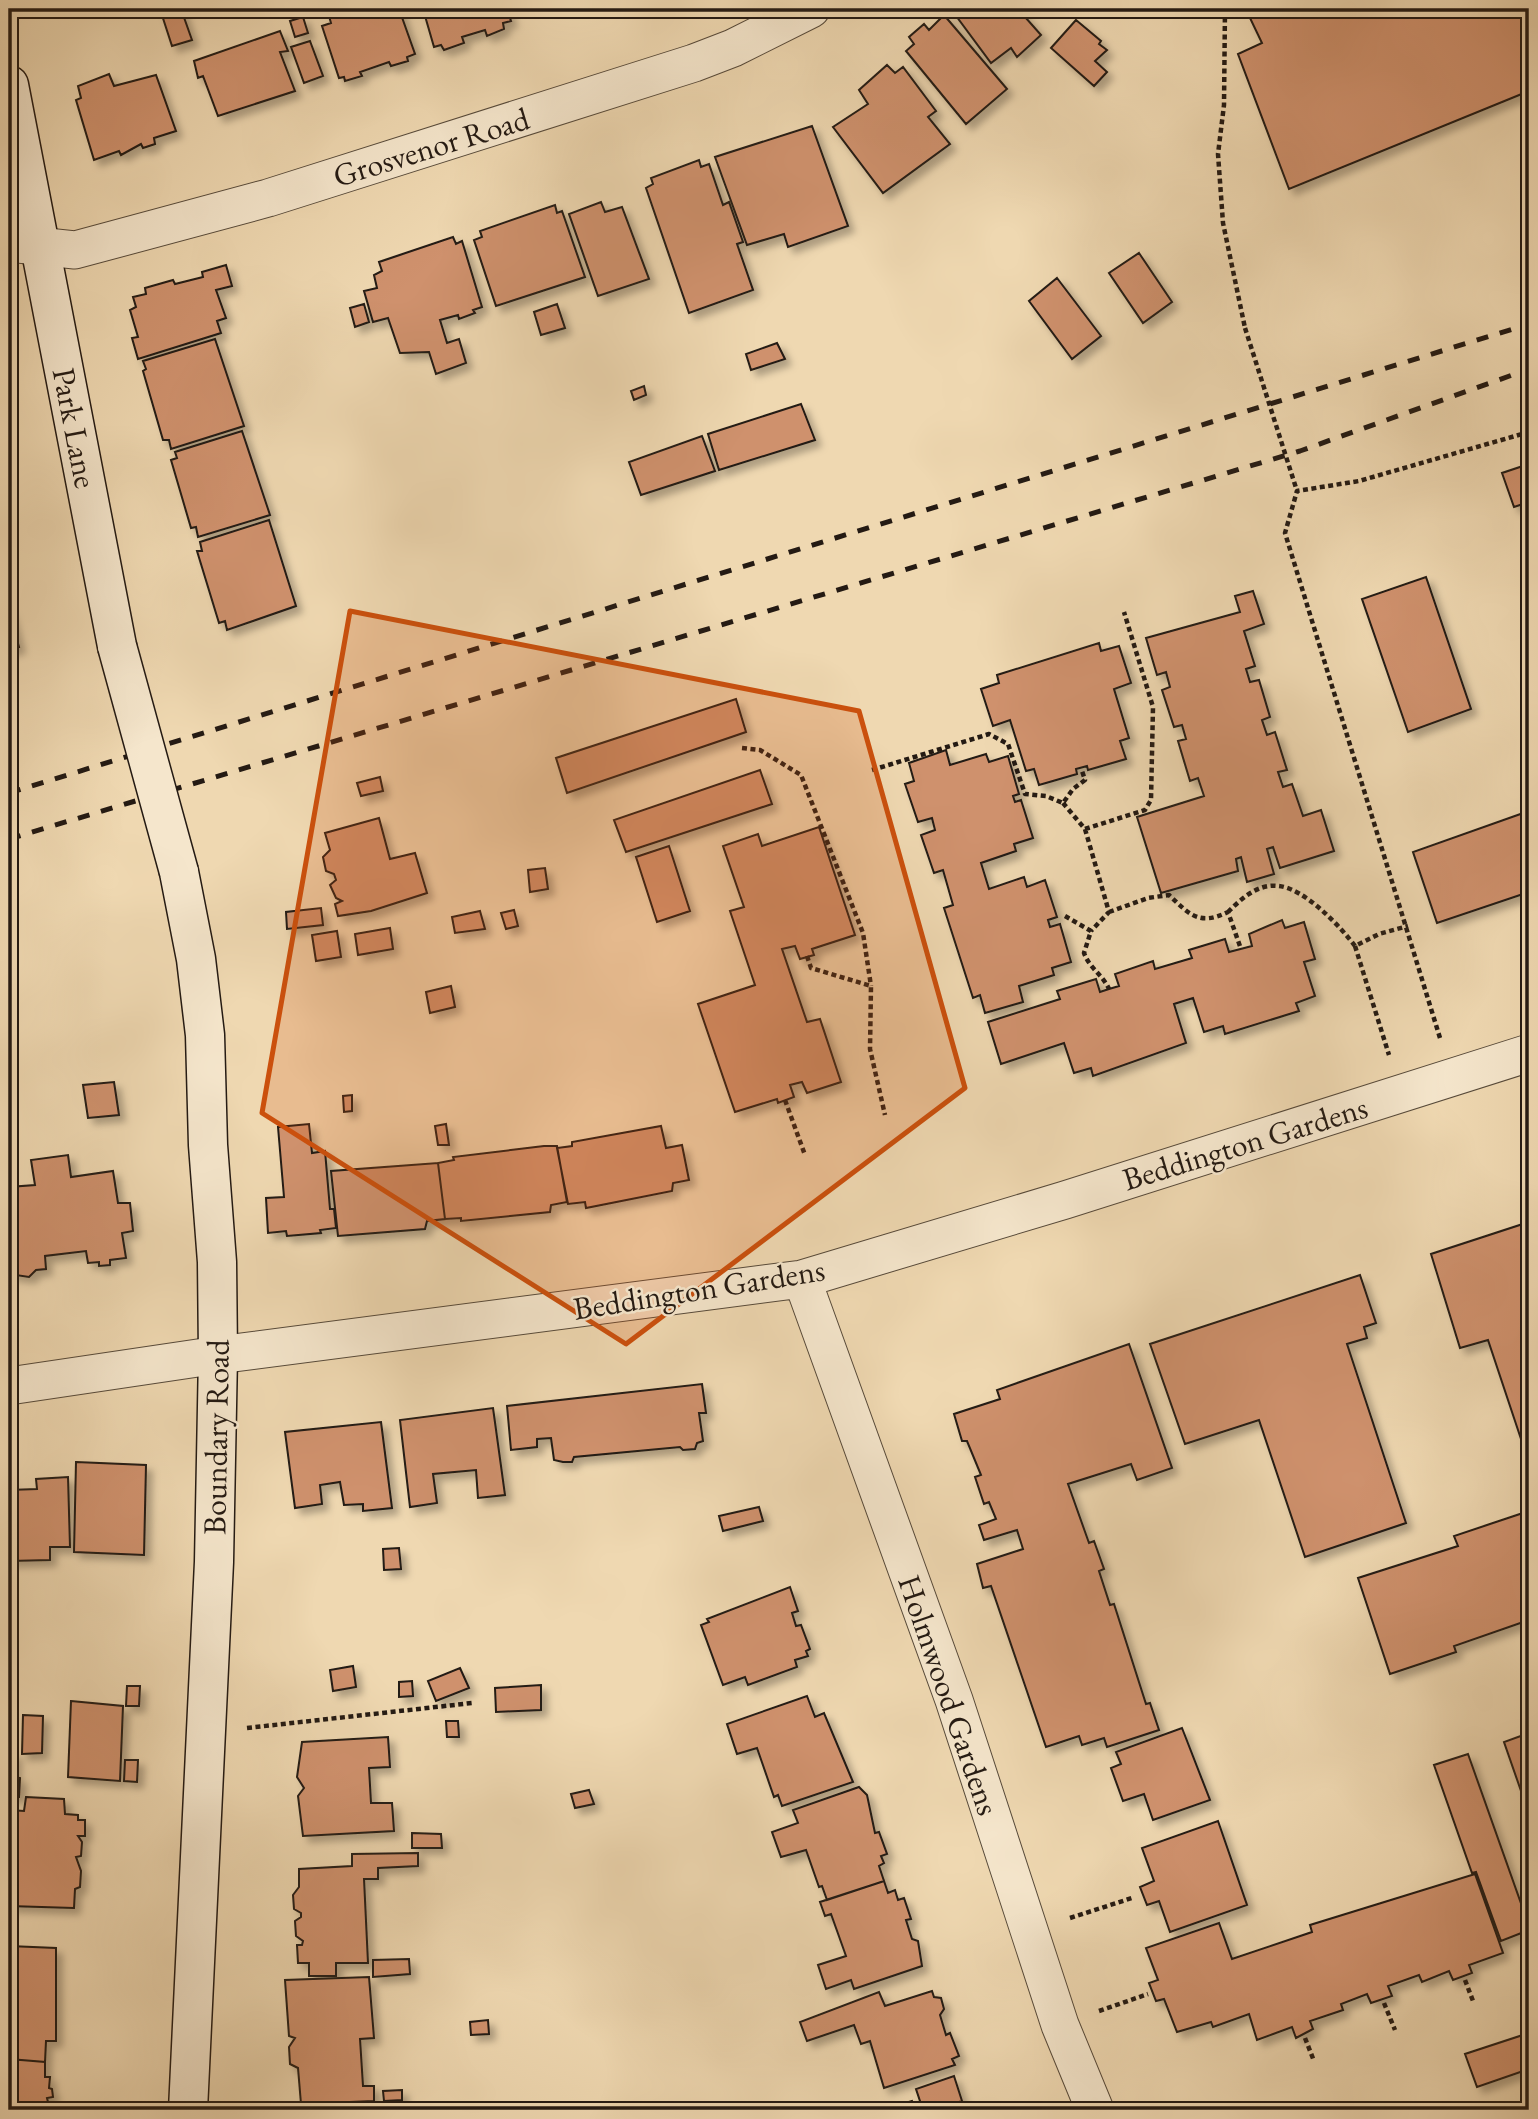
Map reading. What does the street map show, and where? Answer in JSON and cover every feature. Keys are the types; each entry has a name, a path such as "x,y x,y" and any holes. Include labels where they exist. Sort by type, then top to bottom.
{"main road":[{"name":"Park Lane","path":"9,85 24,244 117,646 150,769"},
{"name":"Boundary Road","path":"150,769 179,872 196,959 205,1035 208,1145 217,1262 214,1562 188,2110"}],"street":[{"name":"Grosvenor Road","path":"24,244 75,250 268,198 694,63 765,20 811,9"},
{"name":"Beddington Gardens","path":"9,1386 218,1355 802,1279 905,1250 1452,1079 1529,1052"},
{"name":"Holmwood Gardens","path":"802,1279 954,1700 1060,2025 1095,2110"}],"path":[{"path":"1224,9 1224,105 1218,153 1223,223 1245,328 1297,491 1285,533 1408,926 1452,1079"},
{"path":"1297,491 1359,481 1529,432"},
{"path":"1085,829 1145,810 1151,800 1153,707 1124,612"},
{"path":"872,770 989,734 1008,744 1025,794 1046,796 1063,803 1085,829 1109,912"},
{"path":"742,748 760,750 802,775 863,933 871,986 870,1049 885,1115"},
{"path":"1063,803 1073,789 1085,780 1082,771"},
{"path":"1109,989 1103,976 1090,969 1083,953 1091,932 1109,912 1148,898 1169,895 1194,916 1211,920 1228,912 1245,895 1259,889 1280,886 1304,898 1338,924 1355,946 1401,1094"},
{"path":"1228,912 1241,949"},
{"path":"1065,916 1091,932"},
{"path":"1355,946 1379,934 1408,926"},
{"path":"807,956 811,968 871,986"},
{"path":"785,1100 805,1155"},
{"path":"204,1733 472,1703"},
{"path":"1028,1932 1132,1898"},
{"path":"1465,1980 1473,2001"},
{"path":"1060,2025 1148,1994"},
{"path":"1384,2003 1395,2030"},
{"path":"1305,2038 1314,2061"}],"highlighted area":[{"path":"350,611 859,711 965,1088 626,1344 262,1113"}],"building":[{"path":"160,9 181,9 192,40 172,46"},
{"path":"327,9 399,9 415,54 407,57 408,61 391,66 389,62 360,72 362,76 345,81 344,77 339,78 322,26 331,23"},
{"path":"423,9 507,9 511,21 503,23 504,29 487,36 485,30 462,37 464,43 444,50 441,45 434,47"},
{"path":"951,9 1018,9 1041,35 1017,57 1011,48 991,63"},
{"path":"1271,9 1529,9 1529,91 1289,189 1238,54 1262,43 1250,18"},
{"path":"944,15 1007,89 966,124 906,51 914,44 909,37 924,24 929,30"},
{"path":"303,17 308,33 295,37 290,21"},
{"path":"1076,20 1101,41 1099,44 1107,50 1095,61 1107,72 1094,86 1051,48"},
{"path":"280,31 288,51 280,52 295,91 218,116 203,76 198,78 194,61"},
{"path":"310,41 323,76 304,83 291,47"},
{"path":"887,65 895,73 903,67 936,111 928,117 950,144 883,193 833,127 868,104 859,90"},
{"path":"109,74 114,86 156,75 176,131 154,138 155,144 143,148 141,144 121,155 119,151 94,160 76,100 81,98 78,86"},
{"path":"812,126 848,226 788,247 784,234 747,245 715,157"},
{"path":"699,160 701,167 709,164 723,205 729,202 743,242 737,244 753,290 689,313 646,188 653,184 651,178"},
{"path":"601,202 605,212 622,207 649,279 598,296 569,214"},
{"path":"555,205 557,213 562,211 585,277 496,306 474,240 482,237 480,231"},
{"path":"453,237 456,244 462,241 482,307 459,319 458,315 440,320 447,343 459,339 466,363 436,374 429,352 400,353 388,318 373,322 364,291 377,288 374,275 382,271 379,262"},
{"path":"1139,253 1172,302 1143,323 1109,273"},
{"path":"226,265 232,286 216,290 226,318 217,321 221,333 138,359 132,338 138,337 130,310 136,307 133,297 146,294 145,288 173,280 175,284 203,277 202,272"},
{"path":"1057,278 1101,336 1072,359 1029,301"},
{"path":"364,304 369,322 355,327 350,308"},
{"path":"557,304 565,328 541,335 534,312"},
{"path":"215,339 244,426 171,449 169,440 163,440 143,371 146,369 143,361"},
{"path":"777,343 785,359 751,370 746,354"},
{"path":"644,386 646,395 634,400 631,391"},
{"path":"801,404 815,440 719,470 708,434"},
{"path":"242,431 270,515 198,537 196,527 191,528 171,460 177,458 175,452"},
{"path":"702,436 715,471 641,495 629,462"},
{"path":"1529,464 1529,502 1514,507 1502,473"},
{"path":"269,520 296,606 227,630 225,621 219,623 197,551 202,551 200,542"},
{"path":"1426,577 1471,709 1408,732 1362,599"},
{"path":"1253,591 1264,624 1244,631 1255,666 1246,669 1250,682 1259,680 1270,717 1262,720 1267,735 1275,732 1287,770 1278,772 1283,787 1292,784 1303,816 1321,810 1334,851 1280,868 1273,847 1267,849 1274,874 1247,882 1241,857 1236,859 1238,871 1161,893 1137,817 1204,796 1198,778 1190,781 1178,741 1186,739 1182,725 1174,727 1162,690 1170,687 1166,672 1157,675 1146,638 1240,612 1235,596"},
{"path":"9,609 19,647 9,650"},
{"path":"1099,643 1101,651 1119,646 1131,683 1114,689 1129,738 1120,741 1126,759 1088,770 1087,766 1076,769 1077,774 1039,785 1034,769 1026,771 1010,720 993,726 981,689 999,683 997,675"},
{"path":"736,699 746,732 567,793 556,758"},
{"path":"946,750 950,765 986,754 989,762 1008,756 1019,794 1013,796 1015,802 1021,800 1033,838 1014,844 1016,851 981,863 989,889 1024,877 1027,887 1045,880 1057,917 1048,920 1050,927 1060,924 1071,962 1052,968 1054,975 1019,986 1023,1002 985,1013 980,995 973,998 944,908 953,905 943,870 934,873 921,835 935,830 932,818 918,822 905,784 914,781 909,763"},
{"path":"760,770 772,804 626,852 614,820"},
{"path":"380,777 383,791 361,796 357,783"},
{"path":"1529,811 1529,892 1437,923 1413,852"},
{"path":"379,818 390,859 415,853 427,893 371,911 338,916 335,904 342,901 336,898 330,885 336,880 334,874 326,871 323,857 330,850 325,833"},
{"path":"819,827 855,935 812,949 814,955 800,959 795,946 782,949 807,1022 820,1019 841,1082 807,1093 802,1082 790,1085 794,1097 778,1103 777,1099 735,1112 698,1004 755,985 730,911 744,907 723,846 758,834 762,846"},
{"path":"669,846 690,911 657,922 636,857"},
{"path":"545,868 548,889 530,892 528,870"},
{"path":"321,908 323,925 287,929 286,912"},
{"path":"514,910 518,926 506,929 501,913"},
{"path":"480,911 485,929 455,933 452,917"},
{"path":"1282,920 1285,928 1304,922 1315,959 1304,962 1315,996 1296,1003 1299,1011 1225,1034 1223,1026 1204,1032 1193,998 1174,1004 1186,1043 1093,1076 1091,1068 1074,1073 1064,1043 1001,1064 988,1022 1060,999 1057,991 1096,979 1100,992 1119,986 1115,974 1153,961 1155,969 1192,958 1189,950 1225,939 1229,952 1252,946 1249,934"},
{"path":"390,928 393,949 358,955 355,934"},
{"path":"337,931 341,957 316,961 312,935"},
{"path":"451,986 455,1007 430,1013 426,992"},
{"path":"114,1082 119,1115 88,1118 83,1085"},
{"path":"352,1095 352,1111 344,1112 343,1096"},
{"path":"309,1124 312,1153 325,1151 330,1209 334,1209 336,1228 320,1230 321,1233 287,1236 286,1231 268,1233 266,1198 284,1197 278,1127"},
{"path":"446,1124 449,1145 438,1145 435,1126"},
{"path":"661,1126 666,1148 682,1145 689,1180 673,1183 672,1191 586,1208 585,1202 568,1204 557,1148 572,1146 572,1142"},
{"path":"557,1146 567,1202 551,1205 550,1212 461,1221 461,1218 445,1219 438,1163 454,1160 453,1157"},
{"path":"68,1155 71,1177 113,1171 118,1203 130,1203 133,1231 122,1233 126,1258 110,1260 110,1265 99,1266 99,1262 88,1263 86,1251 45,1256 46,1269 36,1270 29,1277 9,1274 9,1187 35,1185 31,1160"},
{"path":"438,1163 445,1219 427,1221 425,1229 338,1236 331,1171"},
{"path":"1529,1222 1529,1463 1488,1340 1460,1348 1431,1254"},
{"path":"1360,1275 1376,1323 1364,1327 1367,1338 1347,1344 1406,1523 1305,1557 1259,1420 1185,1444 1150,1344"},
{"path":"1129,1344 1172,1468 1137,1480 1131,1464 1068,1484 1089,1543 1094,1541 1104,1569 1099,1571 1110,1605 1114,1604 1146,1704 1150,1703 1159,1730 1107,1747 1104,1738 1082,1745 1079,1736 1046,1747 991,1586 983,1588 977,1564 1023,1549 1017,1530 984,1540 979,1525 996,1519 989,1502 984,1504 975,1477 981,1475 967,1441 962,1441 954,1414 1000,1399 997,1390"},
{"path":"702,1384 706,1413 699,1413 703,1441 697,1443 695,1449 683,1450 680,1447 574,1457 572,1462 554,1460 551,1438 537,1439 537,1447 511,1450 507,1406"},
{"path":"493,1408 505,1495 478,1498 476,1470 433,1474 437,1503 410,1507 400,1420"},
{"path":"381,1422 392,1508 363,1511 363,1504 344,1505 340,1482 320,1485 322,1504 295,1508 285,1432"},
{"path":"76,1462 146,1465 144,1555 74,1552"},
{"path":"68,1477 70,1547 50,1547 50,1560 9,1561 9,1490 37,1489 36,1479"},
{"path":"759,1507 763,1521 723,1531 719,1516"},
{"path":"1529,1511 1529,1620 1454,1646 1456,1652 1390,1674 1358,1578 1458,1546 1454,1536"},
{"path":"399,1548 401,1569 384,1570 383,1549"},
{"path":"790,1587 798,1611 792,1613 796,1626 801,1625 810,1649 806,1651 808,1656 795,1660 797,1667 748,1685 745,1677 723,1685 701,1625 709,1622 707,1619"},
{"path":"353,1666 356,1687 333,1691 330,1670"},
{"path":"460,1668 469,1688 436,1701 428,1681"},
{"path":"412,1681 413,1696 399,1697 399,1682"},
{"path":"541,1685 541,1710 496,1712 495,1688"},
{"path":"127,1686 140,1686 139,1706 126,1706"},
{"path":"807,1696 815,1717 824,1713 853,1782 782,1806 778,1795 774,1797 757,1748 737,1754 727,1724"},
{"path":"71,1701 123,1706 120,1781 68,1777"},
{"path":"23,1715 43,1716 42,1753 22,1754"},
{"path":"446,1721 458,1721 459,1737 447,1737"},
{"path":"1182,1728 1210,1800 1153,1820 1144,1794 1123,1801 1111,1768 1121,1764 1116,1752"},
{"path":"1529,1733 1529,1814 1504,1742"},
{"path":"388,1737 390,1767 369,1768 371,1803 392,1803 394,1831 303,1836 298,1796 304,1788 297,1777 302,1742"},
{"path":"9,1753 15,1754 14,1777 20,1778 19,1797 9,1796"},
{"path":"1468,1754 1529,1926 1529,1930 1501,1941 1476,1872 1472,1873 1434,1765"},
{"path":"125,1760 138,1760 137,1782 124,1781"},
{"path":"859,1787 867,1795 875,1833 879,1832 887,1854 881,1856 884,1863 879,1866 884,1881 827,1900 822,1886 819,1887 806,1850 781,1857 772,1832 798,1823 793,1810"},
{"path":"589,1790 594,1804 575,1808 571,1794"},
{"path":"26,1797 64,1799 65,1814 78,1815 78,1820 85,1820 85,1836 78,1836 82,1842 81,1856 76,1857 81,1871 80,1887 75,1889 74,1908 9,1906 13,1839 9,1839 9,1810 24,1811"},
{"path":"1218,1821 1247,1905 1170,1932 1159,1901 1147,1905 1140,1887 1154,1881 1142,1848"},
{"path":"412,1833 441,1834 442,1848 412,1848"},
{"path":"418,1853 418,1866 378,1868 378,1879 364,1879 368,1963 336,1963 336,1976 309,1976 309,1963 298,1963 297,1945 302,1945 303,1941 296,1936 295,1921 301,1917 301,1913 294,1909 293,1895 299,1887 299,1869 352,1866 352,1854"},
{"path":"1475,1874 1503,1953 1469,1965 1472,1973 1453,1980 1449,1971 1422,1982 1419,1975 1388,1986 1392,1996 1371,2003 1367,1994 1341,2004 1343,2010 1310,2021 1313,2029 1296,2038 1292,2027 1257,2040 1249,2014 1213,2027 1211,2022 1177,2032 1164,1999 1156,2001 1149,1983 1158,1980 1146,1948 1219,1923 1232,1959 1312,1932 1310,1925"},
{"path":"884,1881 888,1893 895,1890 898,1900 904,1898 911,1919 906,1920 912,1939 918,1941 922,1966 854,1989 851,1980 826,1989 818,1965 846,1956 831,1914 825,1916 820,1902"},
{"path":"9,1946 56,1948 56,2041 46,2041 45,2062 9,2059"},
{"path":"409,1959 410,1974 373,1977 373,1960"},
{"path":"369,1977 374,2038 360,2039 363,2086 374,2086 374,2101 301,2104 298,2068 290,2064 289,2047 295,2038 289,2036 285,1980"},
{"path":"932,1991 934,1997 941,1998 944,2009 940,2015 946,2035 950,2033 959,2056 952,2059 955,2065 884,2088 870,2041 861,2044 854,2025 807,2041 800,2022 879,1992 885,2006"},
{"path":"488,2020 489,2034 471,2035 470,2022"},
{"path":"1529,2033 1529,2069 1477,2087 1465,2054"},
{"path":"9,2059 45,2062 45,2077 50,2077 49,2088 52,2089 53,2097 47,2098 50,2110 9,2110"},
{"path":"954,2076 962,2101 934,2110 923,2110 916,2089"},
{"path":"402,2090 402,2100 384,2101 383,2091"},
{"path":"912,2101 915,2110 882,2110"},
{"path":"285,2107 323,2107 324,2110 285,2110"}],"railway":[{"path":"9,793 1529,324"},
{"path":"9,839 1300,451 1529,369"}]}
